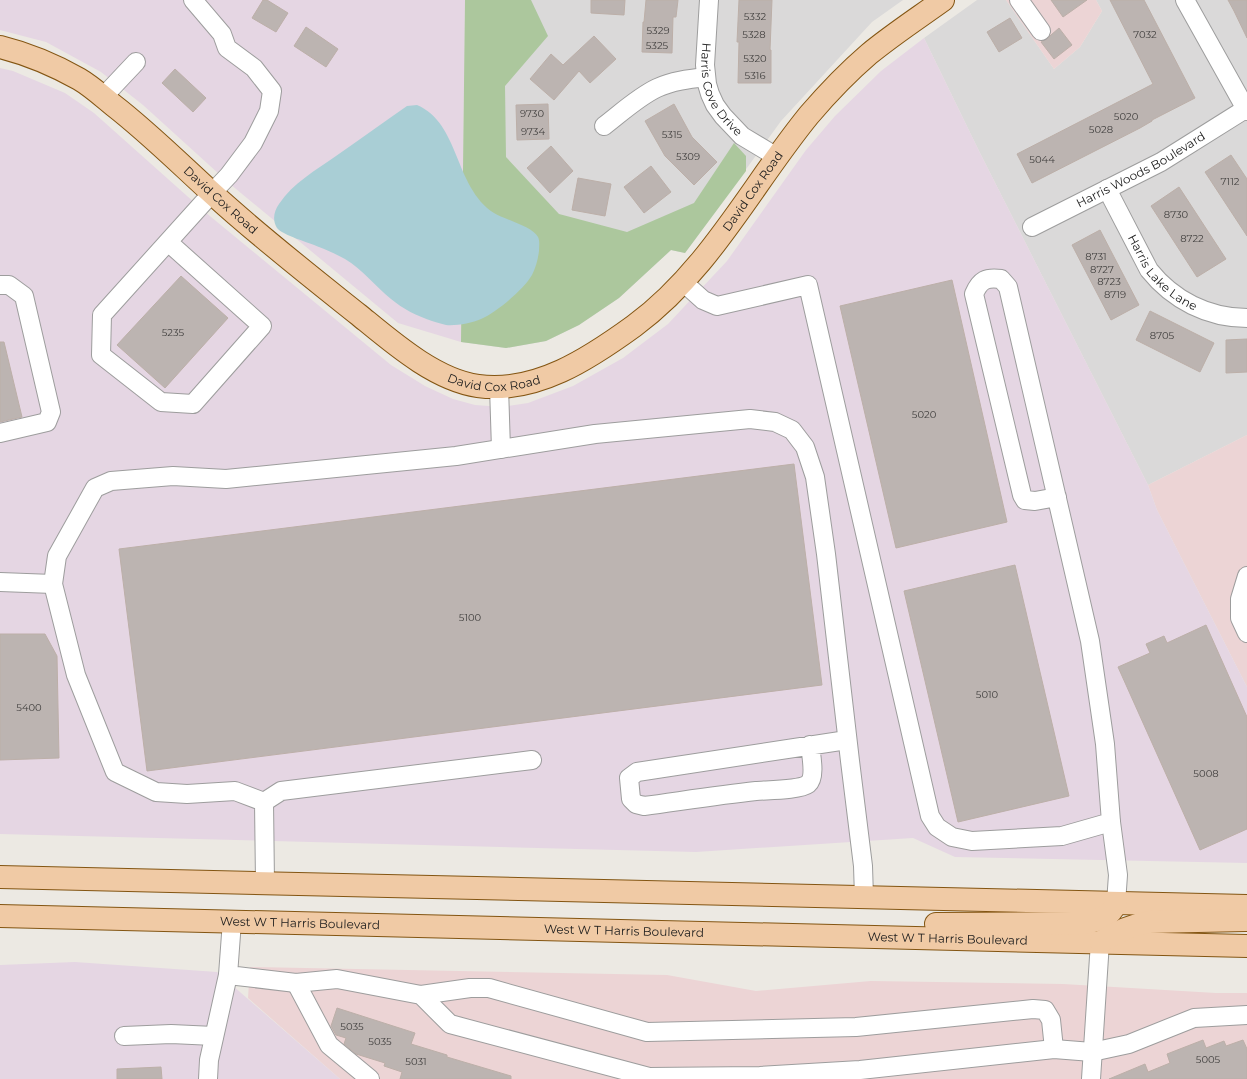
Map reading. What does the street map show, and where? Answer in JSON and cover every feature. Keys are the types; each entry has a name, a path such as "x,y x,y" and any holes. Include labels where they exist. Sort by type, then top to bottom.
{"main road":[{"name":"David Cox Road","path":"0,47 50,64 79,79 150,136 212,193 327,289 395,344 419,361 444,375 459,381 478,386 499,387 534,381 562,370 586,358 637,324 658,306 683,282 712,248 777,157 811,113 868,55 942,0"},
{"path":"0,877 1247,906"},
{"path":"816,936 895,924 1083,922 1109,915 1113,911 1116,903"},
{"name":"West W T Harris Boulevard","path":"0,916 1247,946"},
{"path":"1100,942 1115,932 1137,924 1149,922 1247,920"}],"street":[{"path":"168,242 262,326 193,404 161,402 101,355 102,316 168,242 212,193 229,175 254,143 269,111 272,91 254,68 227,48 222,34 193,0"},
{"name":"Harris Cove Drive","path":"709,0 705,65 710,94 715,105 723,116 742,136 777,157"},
{"path":"1019,0 1041,31"},
{"path":"1185,0 1247,109"},
{"path":"103,97 136,62"},
{"path":"604,126 647,93 681,80 706,77"},
{"name":"Harris Woods Boulevard","path":"1032,227 1162,162 1247,109"},
{"name":"Harris Lake Lane","path":"1107,189 1149,270 1159,282 1184,302 1228,317 1247,318"},
{"path":"1056,497 1035,501 1025,500 1022,494 974,294 978,285 984,280 993,278 1001,279 1008,287 1090,641 1105,744 1111,822 1118,875 1116,903"},
{"path":"683,282 703,300 717,306 808,285 930,816 937,827 952,836 972,841 1062,836 1111,822"},
{"path":"0,285 9,285 24,296 51,412 47,422 0,433"},
{"path":"499,387 501,449"},
{"path":"264,802 236,791 187,794 156,792 115,772 76,675 53,584 57,556 95,488 111,481 174,476 226,479 456,456 595,434 750,419 774,422 792,430 805,447 815,478 826,554 863,866 864,897"},
{"path":"1245,622 1240,599 1247,576"},
{"path":"0,582 53,584"},
{"path":"810,745 813,765 812,777 809,783 801,787 756,791 644,806 636,804 631,799 629,778 637,772 810,745 847,740"},
{"path":"264,802 281,791 532,760"},
{"path":"264,802 265,883"},
{"path":"208,1079 209,1060 228,975 232,921"},
{"path":"1091,1079 1100,942"},
{"path":"228,975 296,983 337,979 421,995 470,988 489,988 647,1032 856,1027 1033,1009 1045,1010 1051,1020 1054,1049"},
{"path":"296,983 329,1046 370,1079"},
{"path":"421,995 450,1024 649,1077 760,1076 862,1070 1054,1049 1092,1052 1129,1044 1194,1018 1247,1016"},
{"path":"124,1036 171,1034 214,1036"}],"shaded area":[{"path":"0,0 465,0 461,342 398,323 230,184 143,105 101,72 46,42 0,30"},
{"path":"465,0 903,0 872,22 781,121 685,253 671,250 619,298 579,325 546,341 506,348 461,342"},
{"path":"977,0 1006,0 1054,69 1080,47 1102,11 1096,0 1247,0 1247,435 1148,485 979,151 924,38"},
{"path":"1006,0 1096,0 1102,11 1080,47 1054,69"},
{"path":"924,38 979,151 1148,485 1157,510 1247,687 1247,863 955,857 913,838 696,852 0,834 0,68 13,71 65,93 94,113 205,212 391,365 425,386 453,399 475,405 502,407 528,403 573,386 623,358 668,324 727,261 806,150 835,116 881,71"},
{"path":"1247,435 1247,687 1157,510 1148,485"},
{"path":"75,962 217,972 340,1079 0,1079 0,965"},
{"path":"250,967 667,975 756,991 871,981 1063,984 1216,993 1247,993 1247,1079 340,1079 248,998"}],"green space":[{"path":"465,0 531,0 548,36 505,86 506,157 559,214 627,232 694,203 734,143 746,156 746,171 685,253 671,250 619,298 579,325 546,341 506,348 461,342"}],"water":[{"path":"417,105 431,114 442,126 450,140 471,188 481,202 494,213 535,233 539,239 539,251 532,275 523,287 495,311 481,319 469,323 446,325 410,312 391,299 358,268 345,259 280,231 274,222 277,207 285,196 298,183 407,106"}],"building":[{"path":"263,0 267,0 288,13 276,32 252,18"},
{"path":"591,0 625,0 624,15 591,13"},
{"path":"646,0 678,0 676,17 673,17 672,53 642,52 643,22"},
{"path":"739,0 772,0 770,50 771,83 738,83 739,42 737,42"},
{"path":"1051,0 1087,0 1063,17"},
{"path":"1110,0 1144,0 1195,98 1032,183 1017,154 1153,84"},
{"path":"1228,0 1247,0 1247,38 1234,11"},
{"path":"1010,18 1022,38 999,52 987,32"},
{"path":"306,27 338,49 326,67 294,46"},
{"path":"1059,28 1072,45 1054,59 1041,42 1047,39"},
{"path":"594,36 616,59 590,83 579,71 554,100 530,79 551,54 563,65"},
{"path":"175,69 206,98 193,112 162,83"},
{"path":"548,104 549,139 517,140 516,105"},
{"path":"674,104 692,137 717,162 694,185 665,156 645,121"},
{"path":"551,146 573,171 550,193 527,168"},
{"path":"1231,155 1247,179 1247,236 1205,172"},
{"path":"651,166 671,192 644,213 624,187"},
{"path":"578,178 611,184 605,216 572,210"},
{"path":"1179,187 1226,259 1197,277 1151,206"},
{"path":"1100,230 1139,305 1111,320 1072,245"},
{"path":"181,276 228,318 165,388 117,345"},
{"path":"952,280 1007,522 896,548 840,306"},
{"path":"1150,311 1214,343 1200,372 1136,340"},
{"path":"1247,339 1247,372 1226,373 1226,340"},
{"path":"0,342 4,342 22,417 0,422"},
{"path":"794,464 822,685 147,771 119,549"},
{"path":"1015,565 1069,796 958,822 904,591"},
{"path":"1206,625 1247,717 1247,829 1200,850 1118,667 1150,653 1146,644 1164,636 1167,643"},
{"path":"0,634 45,634 57,656 59,758 0,760"},
{"path":"337,1008 415,1033 411,1044 447,1055 447,1057 511,1076 511,1079 400,1079 402,1072 384,1066 385,1063 356,1054 344,1044 346,1038 336,1035 331,1026"},
{"path":"1203,1040 1206,1048 1224,1041 1226,1046 1243,1040 1247,1049 1247,1079 1109,1079 1145,1064 1148,1072 1170,1063 1167,1054"},
{"path":"161,1067 162,1079 117,1079 117,1069"}]}
